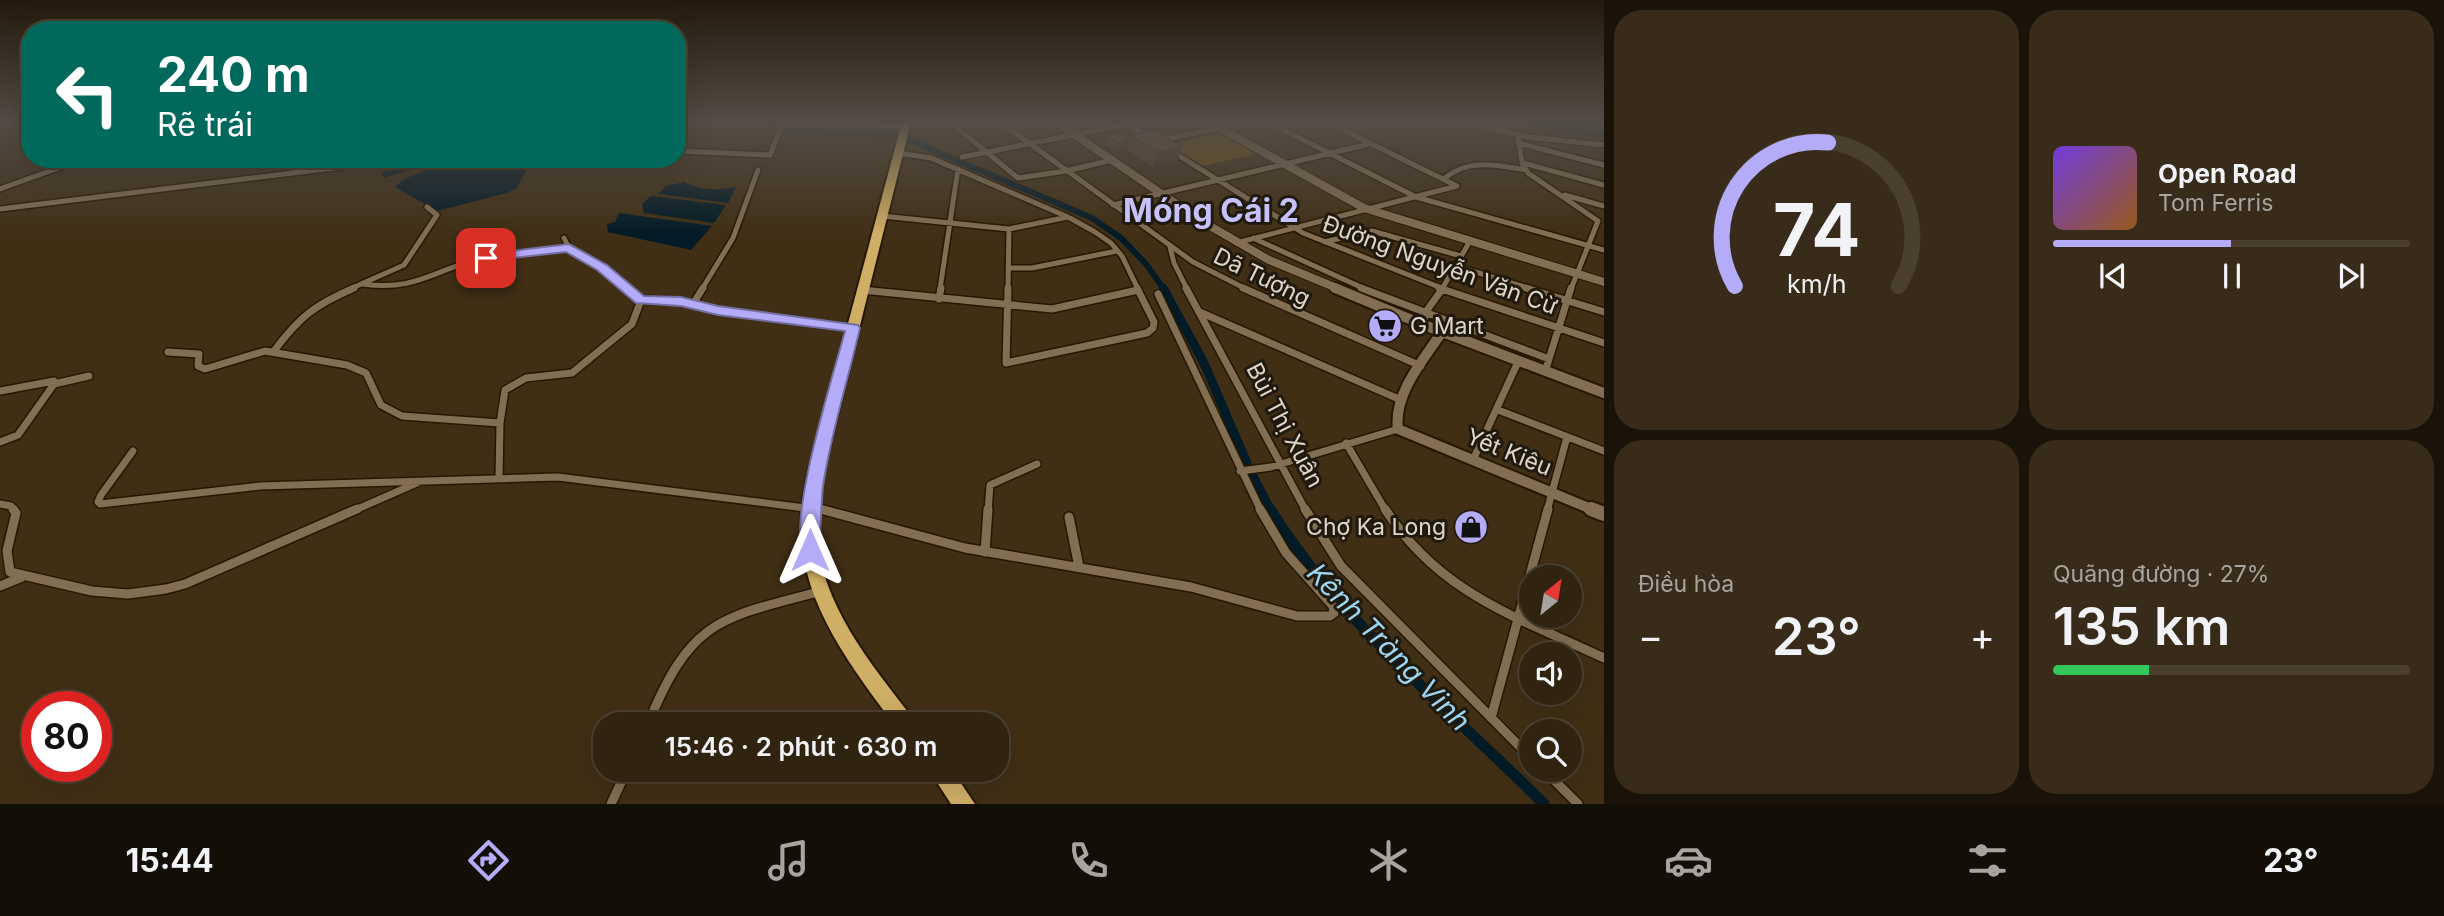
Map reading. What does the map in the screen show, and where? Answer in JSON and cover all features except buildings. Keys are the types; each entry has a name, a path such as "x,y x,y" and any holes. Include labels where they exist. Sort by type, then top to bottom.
{"highway":[{"path":"896,160 820,458 811,507 810,550 823,591 854,651 897,712"},
{"path":"948,782 964,804"}],"street":[{"path":"935,160 1068,217 1103,238 1117,251 1154,323 1153,328 1147,333 1006,363 1009,229"},
{"path":"994,160 1018,178 1066,171 1112,160 1236,243 1309,278 1518,362 1604,393"},
{"name":"Dã Tượng","path":"1050,160 1170,247 1255,294 1420,366"},
{"name":"Đường Nguyễn Văn Cừ","path":"1184,160 1294,228 1324,242 1443,290 1604,343"},
{"path":"1275,160 1364,208 1604,282"},
{"path":"1113,205 1299,160"},
{"path":"1341,160 1416,197 1604,250"},
{"path":"1236,243 1457,186 1404,160"},
{"path":"1522,160 1524,166 1558,193 1601,222 1587,245 1576,273 1545,372"},
{"path":"1586,160 1604,164"},
{"path":"1445,178 1458,168 1480,164 1524,166 1604,185"},
{"path":"0,189 58,168"},
{"path":"0,209 336,168"},
{"path":"939,299 958,169"},
{"path":"693,304 733,238 758,170"},
{"path":"1558,193 1604,205"},
{"path":"274,351 292,327 310,310 335,295 397,269 408,260 413,248 437,215 427,207"},
{"path":"882,216 1009,229 1068,217"},
{"path":"1324,242 1372,231 1461,256"},
{"path":"564,238 569,248 602,268 641,300 693,304 718,311 853,328"},
{"path":"1253,238 1364,289 1549,359"},
{"path":"1424,325 1424,313 1443,290 1470,241"},
{"name":"Bùi Thị Xuân","path":"1170,247 1174,264 1320,536 1341,566 1519,746"},
{"path":"362,284 393,289 427,281 471,261 502,254 569,248"},
{"path":"1008,268 1032,268 1117,251"},
{"path":"1456,266 1604,312"},
{"path":"862,290 1052,309 1138,290"},
{"path":"133,451 101,495 98,502 100,504 260,486 574,478 839,512 911,536 985,552 1193,587 1294,615 1330,616 1334,613 1333,606 1286,553 1240,471 1158,294"},
{"path":"499,478 500,423 505,390 526,379 572,373 632,324 641,300"},
{"path":"1201,313 1401,400"},
{"path":"1240,471 1283,463 1398,429 1395,418 1401,400 1442,332"},
{"path":"168,352 199,354 198,366 205,369 246,355 274,351 358,368 366,373 381,405 402,416 500,423"},
{"path":"1473,460 1518,362"},
{"path":"0,442 20,433 54,384 89,376"},
{"path":"0,391 45,382 54,384"},
{"path":"1498,410 1604,452"},
{"name":"Yết Kiêu","path":"1398,429 1604,514"},
{"path":"1491,718 1567,437"},
{"path":"1346,443 1420,556 1462,589 1604,658"},
{"path":"985,552 990,485 1037,464"},
{"path":"0,505 11,506 16,513 4,556 6,568 24,576 81,592 134,594 161,591 215,572 424,480"},
{"path":"1069,517 1079,567"},
{"path":"0,586 24,576"},
{"path":"654,712 677,663 704,633 726,621 823,591"},
{"path":"611,804 621,782"},
{"path":"1556,782 1578,804"}],"shaded area":[{"path":"1192,160 1231,160 1202,166"}],"water":[{"path":"432,168 527,169 517,188 507,193 437,211 395,187 404,179"},
{"path":"684,182 709,189 736,187 728,203 658,194 666,186"},
{"path":"651,196 726,205 714,223 644,213 642,204"},
{"path":"619,213 712,226 691,250 608,232 607,224 615,222"}],"waterway":[{"name":"Kênh Tràng Vinh","path":"955,160 1092,218 1121,238 1146,264 1164,289"},
{"name":"Kênh Tràng Vinh","path":"385,174 406,168"},
{"name":"Kênh Tràng Vinh","path":"1163,288 1203,361 1247,463"},
{"name":"Kênh Tràng Vinh","path":"1253,476 1271,511"},
{"name":"Kênh Tràng Vinh","path":"1270,509 1298,551 1363,628 1544,804"}],"place":[{"name":"G Mart","path":"1385,326"},
{"name":"Chợ Ka Long","path":"1471,527"}],"district":[{"name":"Móng Cái 2","path":"1211,211"}],"route":[{"path":"486,258 569,248 602,268 623,284 630,294 641,300 681,301 718,311 853,328 820,458 810,522 810,550"}]}
